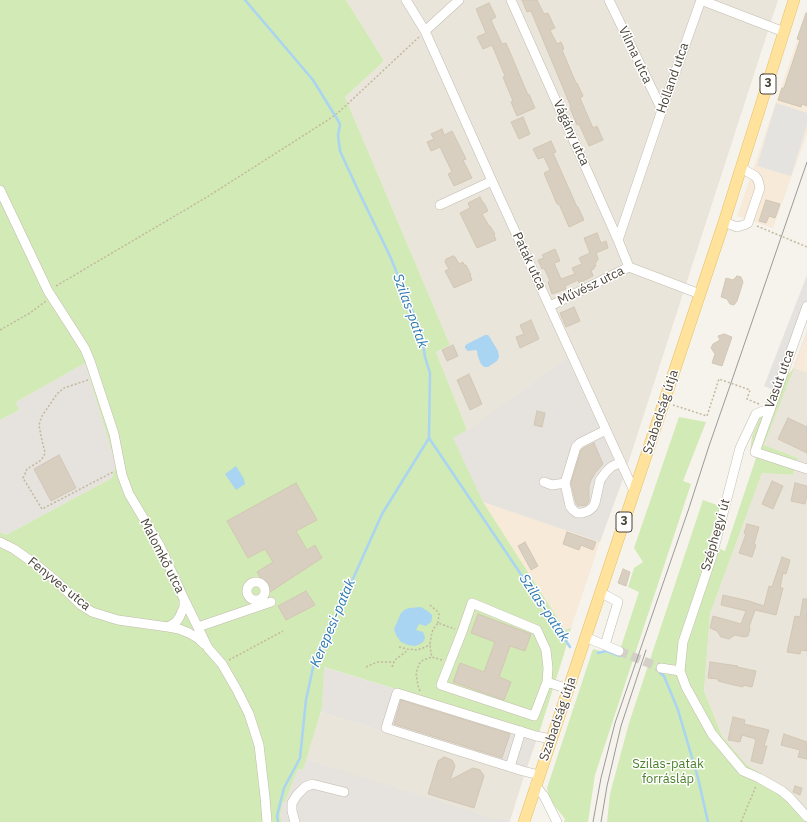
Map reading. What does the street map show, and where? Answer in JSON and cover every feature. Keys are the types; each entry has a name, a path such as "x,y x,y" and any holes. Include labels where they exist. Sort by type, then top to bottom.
{"main road":[{"name":"Szabadság útja","path":"524,822 724,222 794,0"}],"street":[{"name":"Patak utca","path":"406,0 425,31 634,491"},
{"path":"425,31 459,0"},
{"name":"Vágány utca","path":"511,0 629,267"},
{"name":"Vilma utca","path":"609,0 662,110"},
{"name":"Holland utca","path":"618,240 701,0 784,32"},
{"path":"724,222 737,227 748,223 760,188 758,180 741,168"},
{"path":"440,205 492,181"},
{"name":"Malomkő utca","path":"0,190 49,294 85,350 114,434 122,475 129,494 160,546 208,648 222,664 249,714 259,745 267,822"},
{"name":"Művész utca","path":"550,306 629,267 700,294"},
{"name":"Vasút utca","path":"807,306 754,452 807,469"},
{"name":"Széphegyi út","path":"769,410 756,414 740,448 712,556 683,642 680,671 686,687 712,734 743,771 782,791 807,817"},
{"path":"606,430 576,446 565,483 570,506 573,510 577,513 588,511 593,507 600,480 611,467 621,462"},
{"path":"544,482 552,486 565,483"},
{"name":"Fenyves utca","path":"0,542 14,549 38,566 81,605 92,612 118,620 179,629 199,639 208,648"},
{"path":"600,592 618,602 605,645"},
{"path":"168,627 176,622 182,613 184,599"},
{"path":"198,627 259,603 271,602"},
{"path":"472,603 537,630 546,650 548,668 547,682 534,716 441,685 450,662 472,603"},
{"path":"585,637 619,651"},
{"path":"661,668 680,671"},
{"path":"547,682 568,689"},
{"path":"551,739 397,693 386,728 510,767 537,780 557,822"},
{"path":"510,767 521,731"},
{"path":"295,822 292,811 292,803 297,795 305,788 312,784 344,792"}],"path":[{"path":"0,330 30,313 49,294 207,197 331,118 425,31"},
{"path":"748,223 807,247"},
{"path":"664,402 707,416 719,379 750,390 747,399 769,410"},
{"path":"96,380 87,380 71,385 64,388 57,394 42,416 39,425 45,452 44,456 40,461 27,469 24,478 42,510 114,472 122,475"},
{"path":"430,605 439,614 438,623 432,632 430,644 432,657"},
{"path":"438,623 462,632"},
{"path":"222,664 283,631"},
{"path":"399,647 408,650 417,650 430,644"},
{"path":"392,667 400,655 408,650"},
{"path":"421,694 416,673 419,664 423,660 432,657 450,662"},
{"path":"366,667 377,662 394,662"},
{"path":"741,822 759,778"}],"shaded area":[{"path":"346,0 778,0 623,479 567,358 467,430 436,352 450,345 345,97 384,61"},
{"path":"807,12 807,134 773,228 737,216"},
{"path":"776,103 807,113 807,125 791,176 757,166"},
{"path":"807,275 807,306 776,391 764,386"},
{"path":"807,331 807,810 783,787 747,765 722,736 704,691 710,614 762,473 793,475 798,458 764,445"},
{"path":"807,333 807,373 794,368"},
{"path":"567,358 623,479 600,542 483,502 452,438 467,430"},
{"path":"85,363 116,465 112,478 6,535 0,532 0,420 19,410 16,402"},
{"path":"483,502 600,542 571,628 565,630"},
{"path":"323,667 539,733 524,776 321,712"},
{"path":"321,712 524,776 510,821 499,817 497,821 306,759"},
{"path":"306,759 497,820 498,817 510,822 282,822 280,815 283,802 285,802 298,769 303,770"}],"green space":[{"path":"0,0 346,0 384,61 345,97 450,345 436,352 467,430 453,438 483,502 565,630 571,628 539,733 324,667 322,708 303,770 298,769 285,802 283,802 280,815 282,822 0,822 0,532 6,535 112,478 116,465 85,363 16,402 19,410 0,420"},
{"path":"794,368 764,445 798,458 793,475 762,473 710,614 704,691 722,736 747,765 783,787 807,810 807,822 607,822 610,794 629,723 703,500 720,506 708,544 725,551 756,458 750,453 752,436 770,393"},
{"name":"Szilas-patak forrásláp","path":"679,417 706,422 683,481 691,484 595,775 588,822 564,822 565,819 550,800 547,788 593,649 618,656 639,592 628,587 634,568 643,562 634,548"}],"water":[{"path":"485,335 489,336 498,351 499,357 497,361 488,367 484,367 481,364 476,350 468,351 465,348 467,344"},
{"path":"236,466 244,479 245,484 236,490 225,474"},
{"path":"421,607 432,615 431,622 426,626 419,624 416,630 423,632 425,637 424,641 415,646 401,642 394,629 401,613 409,608"}],"building":[{"path":"522,0 537,0 544,14 548,13 555,28 550,30 557,44 561,42 564,49 562,50 583,96 580,98 593,128 597,126 603,140 589,146 579,124 577,125 531,11 527,12"},
{"path":"489,3 496,17 491,20 502,44 506,43 535,108 517,116 511,102 513,101 503,77 505,76 492,45 483,49 477,37 486,33 476,9"},
{"path":"806,13 807,106 802,104 801,107 778,100 782,88 784,88 800,40 797,39"},
{"path":"523,117 530,134 519,139 511,122"},
{"path":"442,129 444,135 452,131 466,159 463,160 472,178 454,186 448,174 452,172 440,147 431,151 427,142 434,139 431,134"},
{"path":"551,141 556,152 553,153 584,220 569,227 559,204 557,204 544,173 550,170 544,157 538,159 533,149"},
{"path":"480,197 488,211 482,214 495,234 496,240 477,248 460,213 470,208 468,203"},
{"path":"766,200 780,204 775,218 769,216 766,223 759,221"},
{"path":"597,233 601,243 606,241 608,248 596,253 598,259 595,264 596,266 591,270 593,276 579,283 578,280 565,286 566,289 552,294 548,282 550,281 544,268 542,269 538,260 544,258 542,255 555,249 560,261 554,263 561,279 575,274 572,268 582,264 579,258 590,253 584,238"},
{"path":"453,256 459,264 463,262 464,265 466,265 472,280 454,288 445,271 449,269 445,262 446,259"},
{"path":"737,276 741,277 743,282 737,301 734,305 730,304 727,299 721,297 726,278 733,280"},
{"path":"574,307 580,321 566,327 560,313"},
{"path":"531,320 539,339 520,348 516,337 524,334 520,325"},
{"path":"724,334 732,337 722,366 712,363 715,354 711,348 713,344 720,340 718,336"},
{"path":"453,345 458,356 447,361 442,350"},
{"path":"469,374 482,404 470,410 457,380"},
{"path":"537,411 545,413 542,427 534,425"},
{"path":"788,418 807,427 807,453 778,439"},
{"path":"594,443 603,464 591,480 589,486 588,503 586,505 578,506 571,483 581,450"},
{"path":"59,455 76,488 51,501 34,469"},
{"path":"772,481 783,486 773,509 762,504"},
{"path":"296,483 317,520 296,531 307,550 315,545 322,558 270,592 257,572 273,562 265,549 248,558 227,521"},
{"path":"795,483 807,486 805,504 791,501"},
{"path":"747,524 759,527 752,557 739,553 746,534 744,533"},
{"path":"567,532 596,542 593,550 581,545 579,550 563,544"},
{"path":"525,542 538,566 531,570 518,546"},
{"path":"782,557 790,560 786,574 783,573 780,588 783,588 776,615 755,610 749,627 750,629 748,636 744,637 735,635 729,639 721,637 717,631 710,628 713,616 741,624 746,611 721,605 723,595 764,606 769,586 772,587"},
{"path":"623,569 630,572 626,586 618,583"},
{"path":"306,591 315,605 286,620 278,606"},
{"path":"803,599 807,599 807,651 801,650 800,654 787,652 795,616 800,617"},
{"path":"478,614 531,634 525,651 510,646 499,677 511,682 504,700 453,682 460,663 484,672 495,642 471,633"},
{"path":"710,662 738,666 737,667 756,671 752,687 743,685 743,687 718,681 718,679 708,678"},
{"path":"401,700 510,734 502,758 394,724"},
{"path":"733,717 745,720 744,724 769,730 764,746 767,746 762,764 751,761 756,739 742,735 740,742 728,740"},
{"path":"784,734 807,742 807,759 798,757 800,750 781,745"},
{"path":"444,757 452,760 455,766 450,780 473,768 480,770 484,776 474,808 428,794 438,761"},
{"path":"795,786 802,788 800,795 793,792"}],"waterway":[{"name":"Szilas-patak","path":"245,0 313,80 339,122 340,125 338,135 340,151 390,256 421,332 425,357 430,373 429,438 570,647"},
{"name":"Kerepesi-patak","path":"278,822 277,816 284,788 300,758 306,700 314,663 382,514 429,438"},
{"name":"Szilas-patak","path":"598,653 606,651 620,656"},
{"name":"Szilas-patak","path":"660,673 664,676 678,710 698,778 708,822"}],"tunnel":[{"path":"619,651 661,668"}],"tram line":[{"path":"593,822 601,778 615,723 807,162"},
{"path":"601,822 607,786 621,726 646,650"}]}
